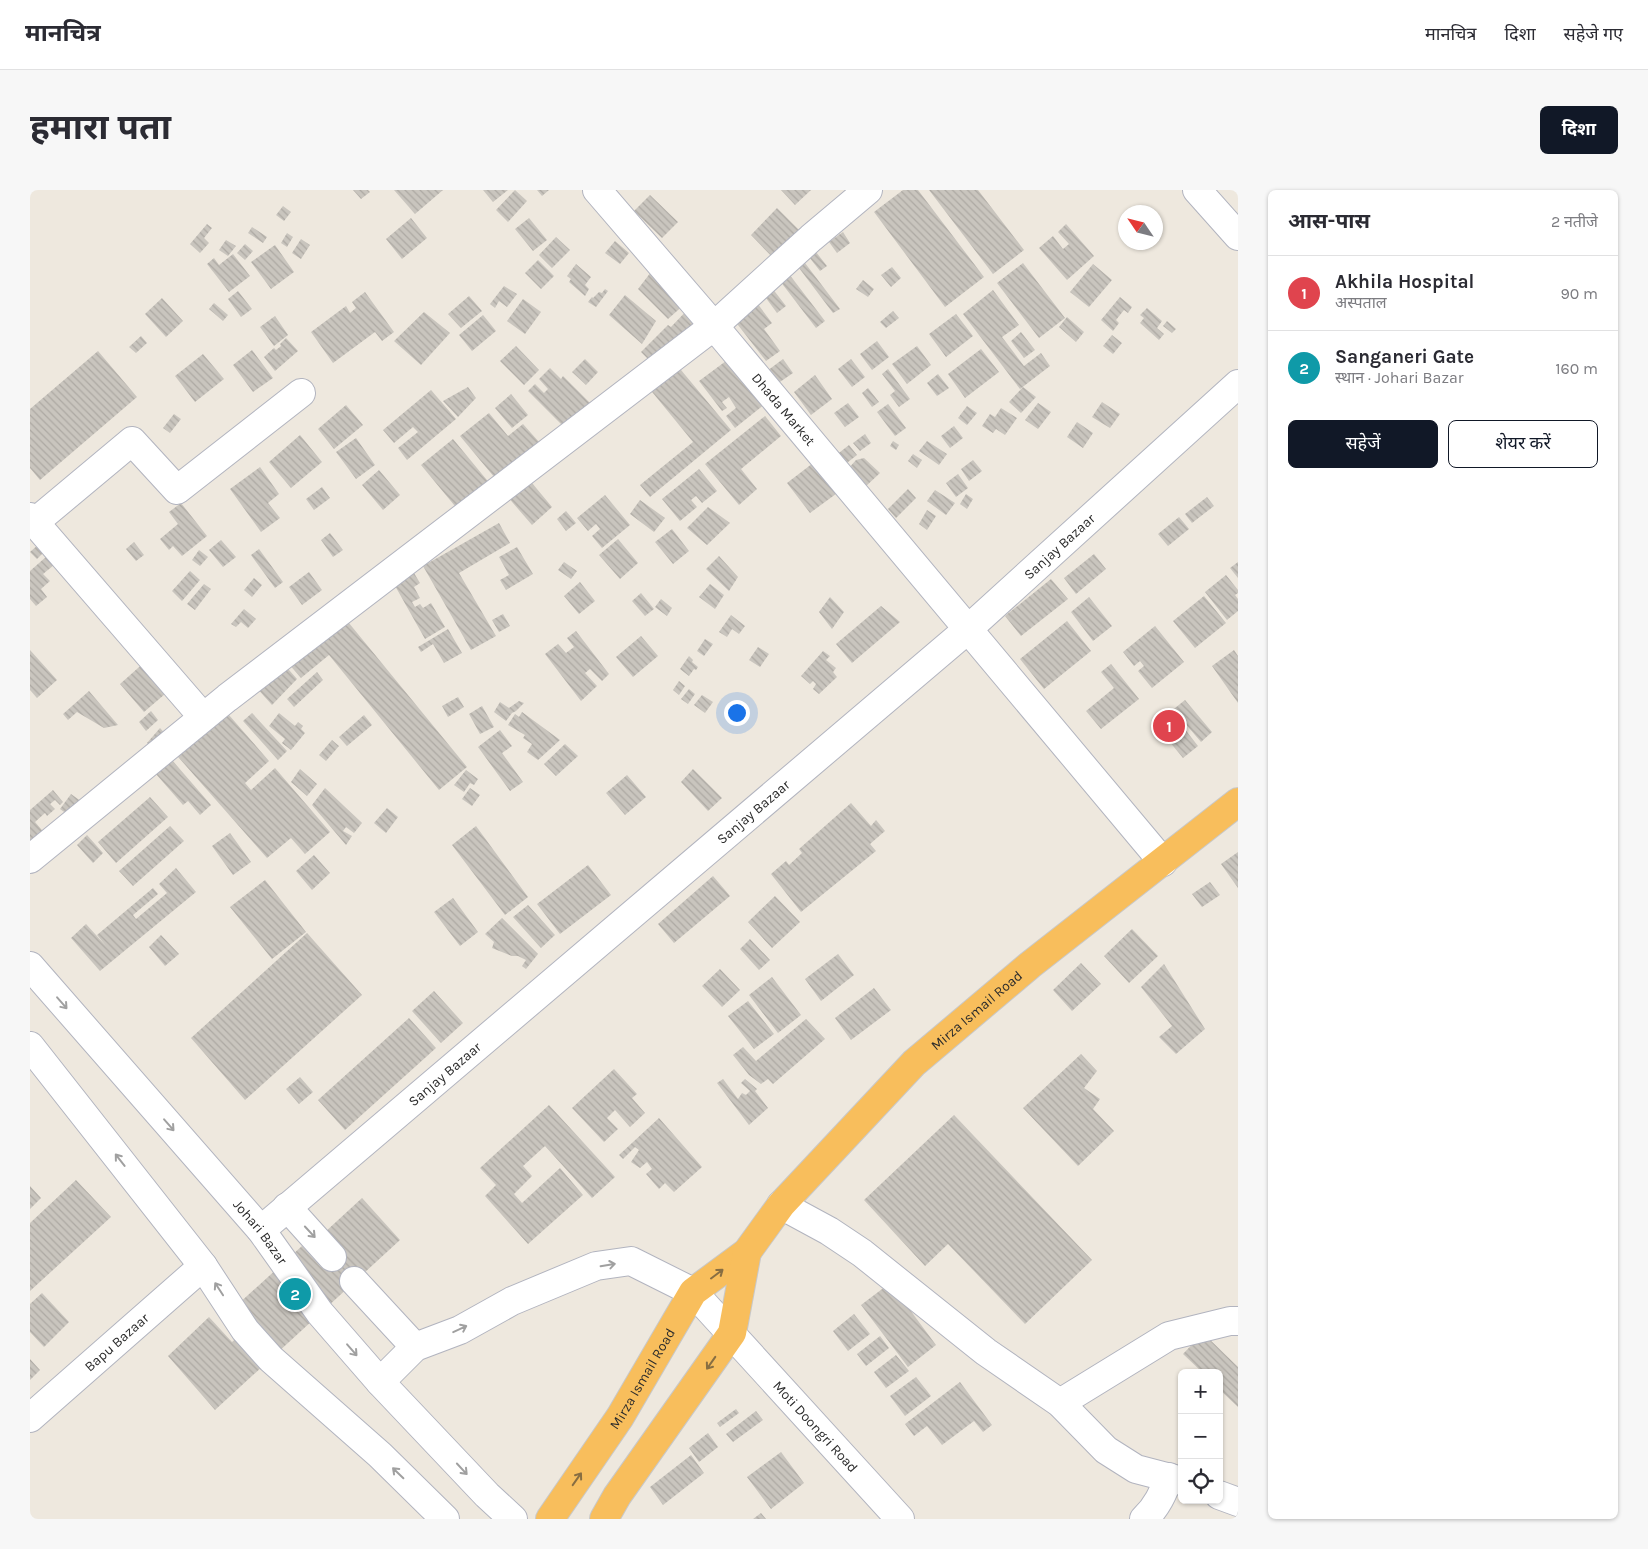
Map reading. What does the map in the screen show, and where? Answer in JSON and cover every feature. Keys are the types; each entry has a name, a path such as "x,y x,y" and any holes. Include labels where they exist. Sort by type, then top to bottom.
{"highway":[{"name":"Mirza Ismail Road","path":"550,1519 620,1417 694,1292 747,1252 781,1205 914,1063 1030,965 1238,802"},
{"name":"Mirza Ismail Road","path":"604,1519 617,1496 732,1333 747,1252"}],"street":[{"name":"Dhada Market","path":"598,190 1163,862"},
{"path":"30,859 203,717 714,326 811,238 868,190"},
{"path":"1197,190 1238,236"},
{"name":"Sanjay Bazaar","path":"261,1230 968,630 1238,384"},
{"path":"203,717 32,520 132,441 177,490 301,393"},
{"name":"Johari Bazar","path":"30,966 261,1230 320,1313 380,1382 487,1495 513,1519"},
{"path":"30,1046 203,1266 245,1330 271,1359 380,1456 445,1519"},
{"path":"781,1205 829,1231 862,1253 986,1352 1060,1403 1106,1450 1136,1468 1176,1479 1154,1510 1144,1519"},
{"path":"287,1207 332,1257"},
{"path":"380,1382 415,1347 460,1330 512,1301 596,1266 631,1261 694,1292"},
{"name":"Bapu Bazaar","path":"30,1418 203,1266"},
{"path":"354,1281 415,1347"},
{"name":"Moti Doongri Road","path":"694,1292 900,1519"},
{"path":"1060,1403 1169,1336 1230,1321 1238,1321"},
{"path":"1223,1496 1238,1502"}],"building":[{"path":"353,190 368,190 370,192 361,199"},
{"path":"394,190 443,190 415,214"},
{"path":"483,190 508,190 493,202"},
{"path":"515,190 527,201 508,222 496,210"},
{"path":"537,190 549,190 542,196"},
{"path":"781,190 811,190 795,205"},
{"path":"903,190 918,190 984,277 945,307 874,212"},
{"path":"929,190 978,190 1024,250 993,274"},
{"path":"650,195 678,222 662,238 634,211"},
{"path":"283,206 291,212 284,221 276,215"},
{"path":"777,208 805,236 778,263 751,235"},
{"path":"411,218 427,238 402,259 386,239"},
{"path":"529,218 547,240 533,251 515,229"},
{"path":"207,224 212,228 204,238 209,243 200,253 190,244"},
{"path":"1066,224 1094,256 1067,280 1039,248 1053,236 1063,249 1069,244 1058,232"},
{"path":"252,227 267,237 263,243 248,233"},
{"path":"843,232 850,243 837,253 829,242"},
{"path":"287,233 293,237 287,247 281,243"},
{"path":"556,237 570,250 552,268 539,255"},
{"path":"301,239 310,245 301,259 292,253"},
{"path":"226,240 236,246 228,256 219,250"},
{"path":"615,241 629,253 620,264 605,253"},
{"path":"245,244 253,251 245,260 237,253"},
{"path":"275,245 294,272 271,289 251,262"},
{"path":"816,252 827,266 820,271 809,257"},
{"path":"233,254 250,276 229,292 207,264 214,258 219,265"},
{"path":"538,260 554,276 541,289 525,273"},
{"path":"805,263 840,309 833,313 799,268"},
{"path":"1023,263 1065,318 1039,338 997,283"},
{"path":"576,264 591,277 585,285 589,289 585,296 569,282 571,279 567,276"},
{"path":"1093,264 1112,280 1089,307 1070,292"},
{"path":"892,267 901,278 891,287 881,275"},
{"path":"651,272 686,303 668,319 638,289"},
{"path":"789,274 825,321 816,328 780,281"},
{"path":"863,280 874,289 868,297 856,289"},
{"path":"504,286 517,294 507,307 499,301 495,308 490,304"},
{"path":"772,288 786,306 777,313 763,294"},
{"path":"605,289 608,291 596,307 588,302 592,297 599,292 602,293"},
{"path":"993,290 1019,325 1002,337 1024,366 1041,353 1050,366 1020,389 963,314"},
{"path":"238,291 252,309 241,317 228,299"},
{"path":"365,292 394,332 382,341 375,332 333,363 311,332 346,306 350,313 356,308 352,302"},
{"path":"625,295 656,321 642,344 609,315"},
{"path":"469,296 482,311 461,328 448,314"},
{"path":"1120,297 1132,307 1128,313 1124,310 1116,320 1119,323 1113,331 1101,320"},
{"path":"162,298 183,321 166,337 145,314"},
{"path":"523,299 541,312 525,334 507,321"},
{"path":"754,299 772,323 764,329 780,351 766,361 731,316"},
{"path":"214,303 228,315 223,321 209,309"},
{"path":"691,306 705,320 656,367 641,352 668,325 671,327"},
{"path":"1147,308 1162,321 1157,328 1164,334 1159,340 1140,323 1144,318 1140,315"},
{"path":"893,311 899,318 886,328 880,322"},
{"path":"424,312 450,333 421,365 394,341"},
{"path":"956,314 973,336 946,357 929,334"},
{"path":"483,315 496,331 472,351 459,335"},
{"path":"275,316 288,335 274,346 260,327"},
{"path":"1067,317 1084,332 1076,342 1059,327"},
{"path":"1167,321 1176,329 1172,333 1163,326"},
{"path":"1021,332 1035,350 1024,358 1011,341"},
{"path":"1112,335 1122,343 1113,354 1103,346"},
{"path":"141,336 147,343 136,353 129,347"},
{"path":"286,338 298,351 275,371 264,357 274,348 276,350 281,346 280,344"},
{"path":"877,341 889,357 872,370 860,354"},
{"path":"516,346 539,370 524,385 500,361"},
{"path":"917,346 931,365 907,384 892,364"},
{"path":"981,349 999,372 965,398 948,374"},
{"path":"252,350 273,378 253,392 233,365"},
{"path":"98,351 137,397 40,480 30,468 30,409"},
{"path":"203,354 224,379 195,402 175,376"},
{"path":"730,358 765,404 735,428 726,416 736,408 729,397 722,402 727,408 722,411 699,381"},
{"path":"585,359 598,372 586,385 572,372"},
{"path":"783,359 793,373 777,384 767,371"},
{"path":"851,359 865,377 852,387 838,369"},
{"path":"676,364 731,430 650,497 640,485 693,442 648,387"},
{"path":"550,368 561,379 563,376 592,405 567,430 528,391 535,384 544,393 548,389 539,379"},
{"path":"888,369 910,399 899,407 890,395 895,391 882,374"},
{"path":"938,374 949,388 937,396 927,383"},
{"path":"815,375 832,399 811,415 794,392"},
{"path":"468,387 476,398 458,417 443,401"},
{"path":"1023,387 1036,397 1021,413 1009,402"},
{"path":"868,388 879,402 872,407 862,393"},
{"path":"431,390 456,419 407,460 398,448 418,432 413,427 394,443 383,430"},
{"path":"511,394 528,415 512,428 495,408"},
{"path":"1102,402 1120,414 1110,428 1092,417"},
{"path":"848,403 859,417 845,427 834,413"},
{"path":"1038,403 1051,412 1038,429 1025,420"},
{"path":"888,404 906,428 895,436 877,412"},
{"path":"346,405 363,425 334,449 318,429"},
{"path":"967,406 977,413 967,425 958,418"},
{"path":"1001,408 1017,418 1005,435 996,429 993,433 982,426 990,414 995,417"},
{"path":"489,413 508,436 523,424 539,442 495,478 460,436"},
{"path":"174,414 181,419 170,433 163,428"},
{"path":"765,416 781,436 741,469 757,489 739,505 705,464"},
{"path":"1077,422 1093,433 1083,448 1067,437"},
{"path":"954,426 963,438 950,448 941,436"},
{"path":"865,434 871,443 860,451 853,443"},
{"path":"300,435 322,462 291,488 269,462"},
{"path":"356,438 375,465 356,479 336,452"},
{"path":"453,439 491,485 459,511 421,465"},
{"path":"893,441 899,445 896,450 890,446"},
{"path":"927,441 947,454 939,465 919,451"},
{"path":"849,445 857,455 843,466 835,456"},
{"path":"913,454 922,460 917,468 908,461"},
{"path":"864,458 880,473 864,488 848,469 856,460"},
{"path":"817,460 840,491 810,513 787,483"},
{"path":"973,460 982,471 969,481 961,469"},
{"path":"260,467 279,494 268,503 280,518 261,532 230,489"},
{"path":"699,469 717,491 702,503 696,496 691,500 697,507 680,521 662,499"},
{"path":"379,470 400,495 383,510 362,485"},
{"path":"958,474 968,488 956,497 946,483"},
{"path":"527,477 552,507 532,525 506,495"},
{"path":"322,487 330,498 314,510 306,499"},
{"path":"908,489 916,498 896,518 888,509"},
{"path":"935,490 955,503 946,515 927,501"},
{"path":"966,494 973,499 967,509 960,504"},
{"path":"605,495 630,525 602,548 592,536 600,529 596,524 588,531 577,518"},
{"path":"1207,497 1214,506 1192,523 1185,514"},
{"path":"640,500 665,518 654,532 630,514"},
{"path":"181,503 207,536 182,556 173,546 169,550 160,539 178,524 169,512"},
{"path":"708,507 730,523 707,545 687,528"},
{"path":"927,510 936,516 927,530 919,524"},
{"path":"566,511 576,523 566,531 557,519"},
{"path":"1179,517 1189,529 1168,546 1158,534"},
{"path":"499,523 510,543 459,573 496,636 471,650 423,566"},
{"path":"672,529 689,551 673,564 655,542"},
{"path":"330,533 343,550 333,557 321,540"},
{"path":"618,539 638,563 620,579 599,555"},
{"path":"221,540 236,557 223,567 209,550"},
{"path":"134,542 144,555 136,561 126,549"},
{"path":"39,544 45,551 37,559 30,552"},
{"path":"517,547 533,574 506,590 500,580 509,575 499,557"},
{"path":"259,549 283,582 275,588 251,555"},
{"path":"199,550 208,557 200,566 192,560"},
{"path":"1094,554 1106,569 1076,594 1064,578"},
{"path":"47,556 54,565 43,574 50,581 41,589 47,597 36,606 30,599 30,571"},
{"path":"719,556 738,577 729,591 706,569"},
{"path":"564,562 577,571 571,579 558,570"},
{"path":"1238,562 1238,578 1230,568"},
{"path":"190,571 200,580 182,601 172,591"},
{"path":"309,572 322,590 302,605 289,587"},
{"path":"414,573 420,583 414,587 420,598 412,602 415,607 420,604 423,608 431,603 445,627 425,639 394,584"},
{"path":"1226,575 1238,590 1238,593 1235,595 1238,599 1238,611 1227,620 1205,592"},
{"path":"254,578 262,585 252,597 244,590"},
{"path":"1051,579 1068,599 1021,636 1005,616"},
{"path":"580,582 595,601 579,614 564,596"},
{"path":"204,584 211,589 195,610 187,604"},
{"path":"710,584 724,595 715,609 699,597"},
{"path":"641,593 654,609 645,616 632,601"},
{"path":"1204,596 1226,623 1195,648 1173,621"},
{"path":"830,597 844,612 832,629 819,612"},
{"path":"1089,597 1112,626 1093,641 1071,612"},
{"path":"661,599 672,608 667,616 655,607"},
{"path":"881,606 900,622 852,663 836,644"},
{"path":"244,609 256,619 248,628 241,622 236,627 231,624"},
{"path":"503,614 510,626 499,632 492,620"},
{"path":"731,615 745,626 739,634 732,629 727,637 719,632"},
{"path":"344,617 467,767 439,790 329,655 301,678 288,663"},
{"path":"1067,621 1091,651 1044,689 1020,659"},
{"path":"1155,626 1184,662 1152,688 1138,671 1144,666 1140,661 1134,666 1123,652"},
{"path":"448,629 462,653 444,663 433,644 421,652 418,647"},
{"path":"576,631 609,674 602,681 590,669 585,673 597,686 581,701 545,654 558,644 566,653 574,647 567,638"},
{"path":"641,636 658,656 633,677 616,657"},
{"path":"705,639 713,644 704,656 697,651"},
{"path":"758,647 769,654 760,667 749,660"},
{"path":"30,650 57,680 37,698 30,690"},
{"path":"1234,650 1238,656 1238,703 1212,666"},
{"path":"823,651 830,656 826,660 836,668 833,672 837,677 819,694 813,689 816,684 813,681 810,684 801,676"},
{"path":"689,656 698,667 689,676 680,669"},
{"path":"147,660 172,688 144,712 120,684"},
{"path":"282,662 297,679 272,705 255,686"},
{"path":"1111,664 1139,699 1101,729 1086,711 1114,688 1101,672"},
{"path":"317,672 323,680 294,707 287,699"},
{"path":"679,681 685,686 679,695 673,690"},
{"path":"689,689 695,694 688,704 681,699"},
{"path":"89,691 118,725 104,728 77,712 68,720 63,714"},
{"path":"702,695 713,702 705,713 694,705"},
{"path":"458,697 464,707 448,717 442,706"},
{"path":"1185,700 1212,732 1201,742 1183,721 1180,723 1198,746 1183,758 1155,724"},
{"path":"519,701 524,703 506,721 494,712 500,702 509,708"},
{"path":"482,706 494,727 480,734 469,714"},
{"path":"222,707 269,761 245,783 251,790 275,768 330,832 305,854 291,838 267,858 172,750"},
{"path":"151,711 158,720 146,731 139,722"},
{"path":"522,712 560,740 538,760 527,752 532,744 523,738 525,735 508,725 515,714 519,717"},
{"path":"252,713 287,751 278,760 243,721"},
{"path":"279,713 295,726 298,722 303,726 301,729 305,733 291,750 282,743 285,739 269,726"},
{"path":"364,715 372,725 347,746 339,737"},
{"path":"160,728 169,738 156,751 147,743"},
{"path":"500,730 512,746 502,753 523,782 510,791 478,747"},
{"path":"332,740 339,746 326,761 319,755"},
{"path":"565,744 578,756 556,776 544,764"},
{"path":"165,752 211,805 200,815 188,801 183,805 149,766"},
{"path":"300,769 317,784 307,796 291,782"},
{"path":"693,769 722,798 708,811 681,782"},
{"path":"466,770 478,779 474,785 470,783 464,792 454,785"},
{"path":"627,775 646,797 625,815 606,793"},
{"path":"325,788 362,823 354,833 346,827 343,831 352,836 346,845 312,805"},
{"path":"470,788 480,795 472,806 462,799"},
{"path":"53,790 63,802 60,805 55,800 50,804 55,809 47,816 45,813 35,822 47,836 30,845 30,810"},
{"path":"71,794 82,802 71,817 60,809"},
{"path":"150,797 168,817 116,863 98,842"},
{"path":"851,803 871,826 876,820 885,831 870,844 876,851 801,912 771,874 786,861 789,865 802,853 799,849"},
{"path":"387,808 398,817 386,833 374,823"},
{"path":"170,826 184,841 133,886 119,871"},
{"path":"476,826 528,897 505,915 452,845"},
{"path":"230,833 251,862 233,875 212,846"},
{"path":"87,835 103,853 93,863 77,845"},
{"path":"1238,852 1238,888 1221,864"},
{"path":"314,855 330,873 312,890 296,871"},
{"path":"588,865 611,895 560,934 537,904"},
{"path":"176,868 196,892 100,971 71,938 86,924 106,946 97,935 153,888 158,894 133,915 136,919 167,893 159,884"},
{"path":"713,876 730,896 674,943 658,924"},
{"path":"265,880 306,932 272,959 230,907"},
{"path":"1210,882 1220,895 1202,907 1192,894"},
{"path":"775,896 800,922 772,948 748,922"},
{"path":"453,898 478,932 460,946 434,912"},
{"path":"528,905 555,935 541,948 513,917"},
{"path":"502,918 538,954 526,969 522,966 526,960 492,948 494,942 485,934"},
{"path":"1132,929 1158,956 1129,983 1104,956"},
{"path":"307,933 362,995 245,1100 191,1038"},
{"path":"161,935 179,954 165,966 149,947"},
{"path":"750,939 770,960 759,970 740,949"},
{"path":"838,954 854,975 821,1001 805,979"},
{"path":"1081,963 1101,984 1072,1011 1053,990"},
{"path":"1164,964 1205,1029 1176,1054 1159,1037 1172,1026 1141,987"},
{"path":"720,969 740,990 722,1007 702,986"},
{"path":"772,977 801,1015 778,1033 749,995"},
{"path":"874,988 891,1010 851,1040 835,1018"},
{"path":"434,991 463,1023 441,1043 412,1011"},
{"path":"748,1001 774,1034 754,1049 728,1016"},
{"path":"409,1018 436,1048 345,1130 318,1100"},
{"path":"806,1019 825,1039 773,1084 768,1079 761,1084 749,1075 733,1055 743,1047 756,1061"},
{"path":"1081,1054 1097,1071 1084,1088 1100,1099 1093,1109 1114,1131 1078,1166 1023,1108"},
{"path":"614,1069 637,1094 632,1098 645,1113 630,1127 615,1110 607,1118 618,1129 604,1142 572,1108"},
{"path":"300,1077 313,1092 299,1104 286,1089"},
{"path":"723,1079 738,1099 742,1093 746,1095 750,1091 741,1083 745,1079 757,1089 755,1091 768,1108 749,1125 717,1083"},
{"path":"549,1105 615,1177 592,1198 545,1146 523,1166 532,1176 514,1194 522,1203 560,1168 583,1195 528,1244 485,1196 496,1185 480,1168"},
{"path":"954,1115 1092,1260 1025,1324 948,1244 925,1266 864,1200"},
{"path":"659,1118 702,1167 674,1192 665,1183 659,1189 646,1174 652,1169 647,1162 640,1168 631,1162 639,1150 635,1147 623,1159 619,1155"},
{"path":"76,1180 111,1217 30,1291 30,1223"},
{"path":"30,1186 41,1198 30,1209"},
{"path":"362,1198 400,1240 215,1410 168,1356 209,1317 232,1342 252,1324 236,1306 302,1246 321,1267 339,1250 324,1233"},
{"path":"890,1283 936,1345 908,1367 861,1305"},
{"path":"42,1293 69,1322 44,1347 30,1332 30,1304"},
{"path":"854,1314 870,1334 848,1351 833,1331"},
{"path":"1203,1333 1238,1367 1238,1407 1223,1393 1223,1369 1199,1369 1183,1354"},
{"path":"880,1336 889,1348 866,1366 857,1354"},
{"path":"896,1355 909,1371 886,1388 874,1372"},
{"path":"30,1359 40,1370 30,1380"},
{"path":"916,1377 931,1396 905,1416 890,1396"},
{"path":"960,1382 992,1425 983,1432 974,1421 942,1445 927,1426 914,1436 905,1424"},
{"path":"736,1409 739,1413 720,1427 717,1423"},
{"path":"756,1411 763,1420 733,1442 726,1434"},
{"path":"708,1433 718,1447 699,1462 689,1448"},
{"path":"781,1452 804,1483 771,1509 747,1477"},
{"path":"691,1455 704,1473 663,1505 650,1487"},
{"path":"761,1513 766,1519 753,1519"}],"place":[{"name":"Akhila Hospital","path":"1169,726"},
{"name":"Sanganeri Gate","path":"295,1294"}]}
